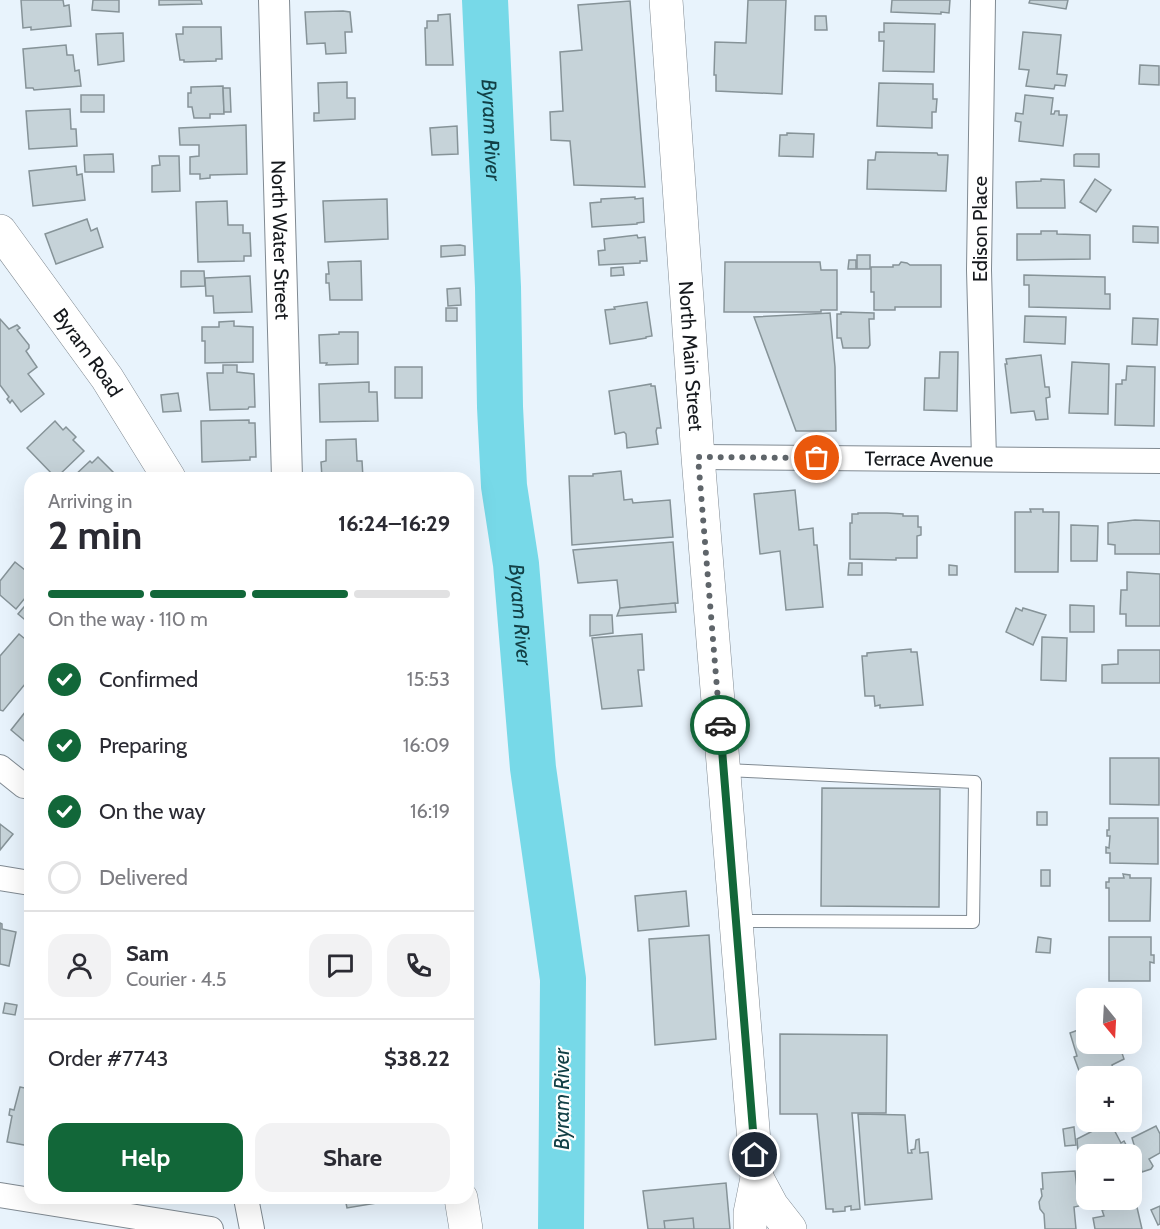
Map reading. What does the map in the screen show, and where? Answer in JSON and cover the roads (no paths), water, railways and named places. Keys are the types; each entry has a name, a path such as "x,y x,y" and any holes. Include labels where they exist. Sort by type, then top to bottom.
{"main road":[{"name":"North Main Street","path":"666,0 698,457 757,1178 750,1213 750,1229"},
{"name":"Byram Road","path":"0,231 107,378 165,472"},
{"name":"North Main Street","path":"757,1178 772,1206 790,1229"},
{"path":"462,1204 466,1229"}],"street":[{"name":"North Water Street","path":"274,0 286,472"},
{"name":"Edison Place","path":"983,0 980,270 984,459"},
{"name":"Terrace Avenue","path":"698,457 1160,461"},
{"path":"0,767 24,786"},
{"path":"0,878 24,882"},
{"path":"0,1195 24,1199"},
{"path":"56,1204 212,1229"},
{"path":"247,1204 252,1229"}],"lane":[{"path":"724,770 975,782 973,922 736,921"}],"waterway":[{"name":"Byram River","path":"485,0 504,486 516,564 533,768 563,979 561,1229"}]}
